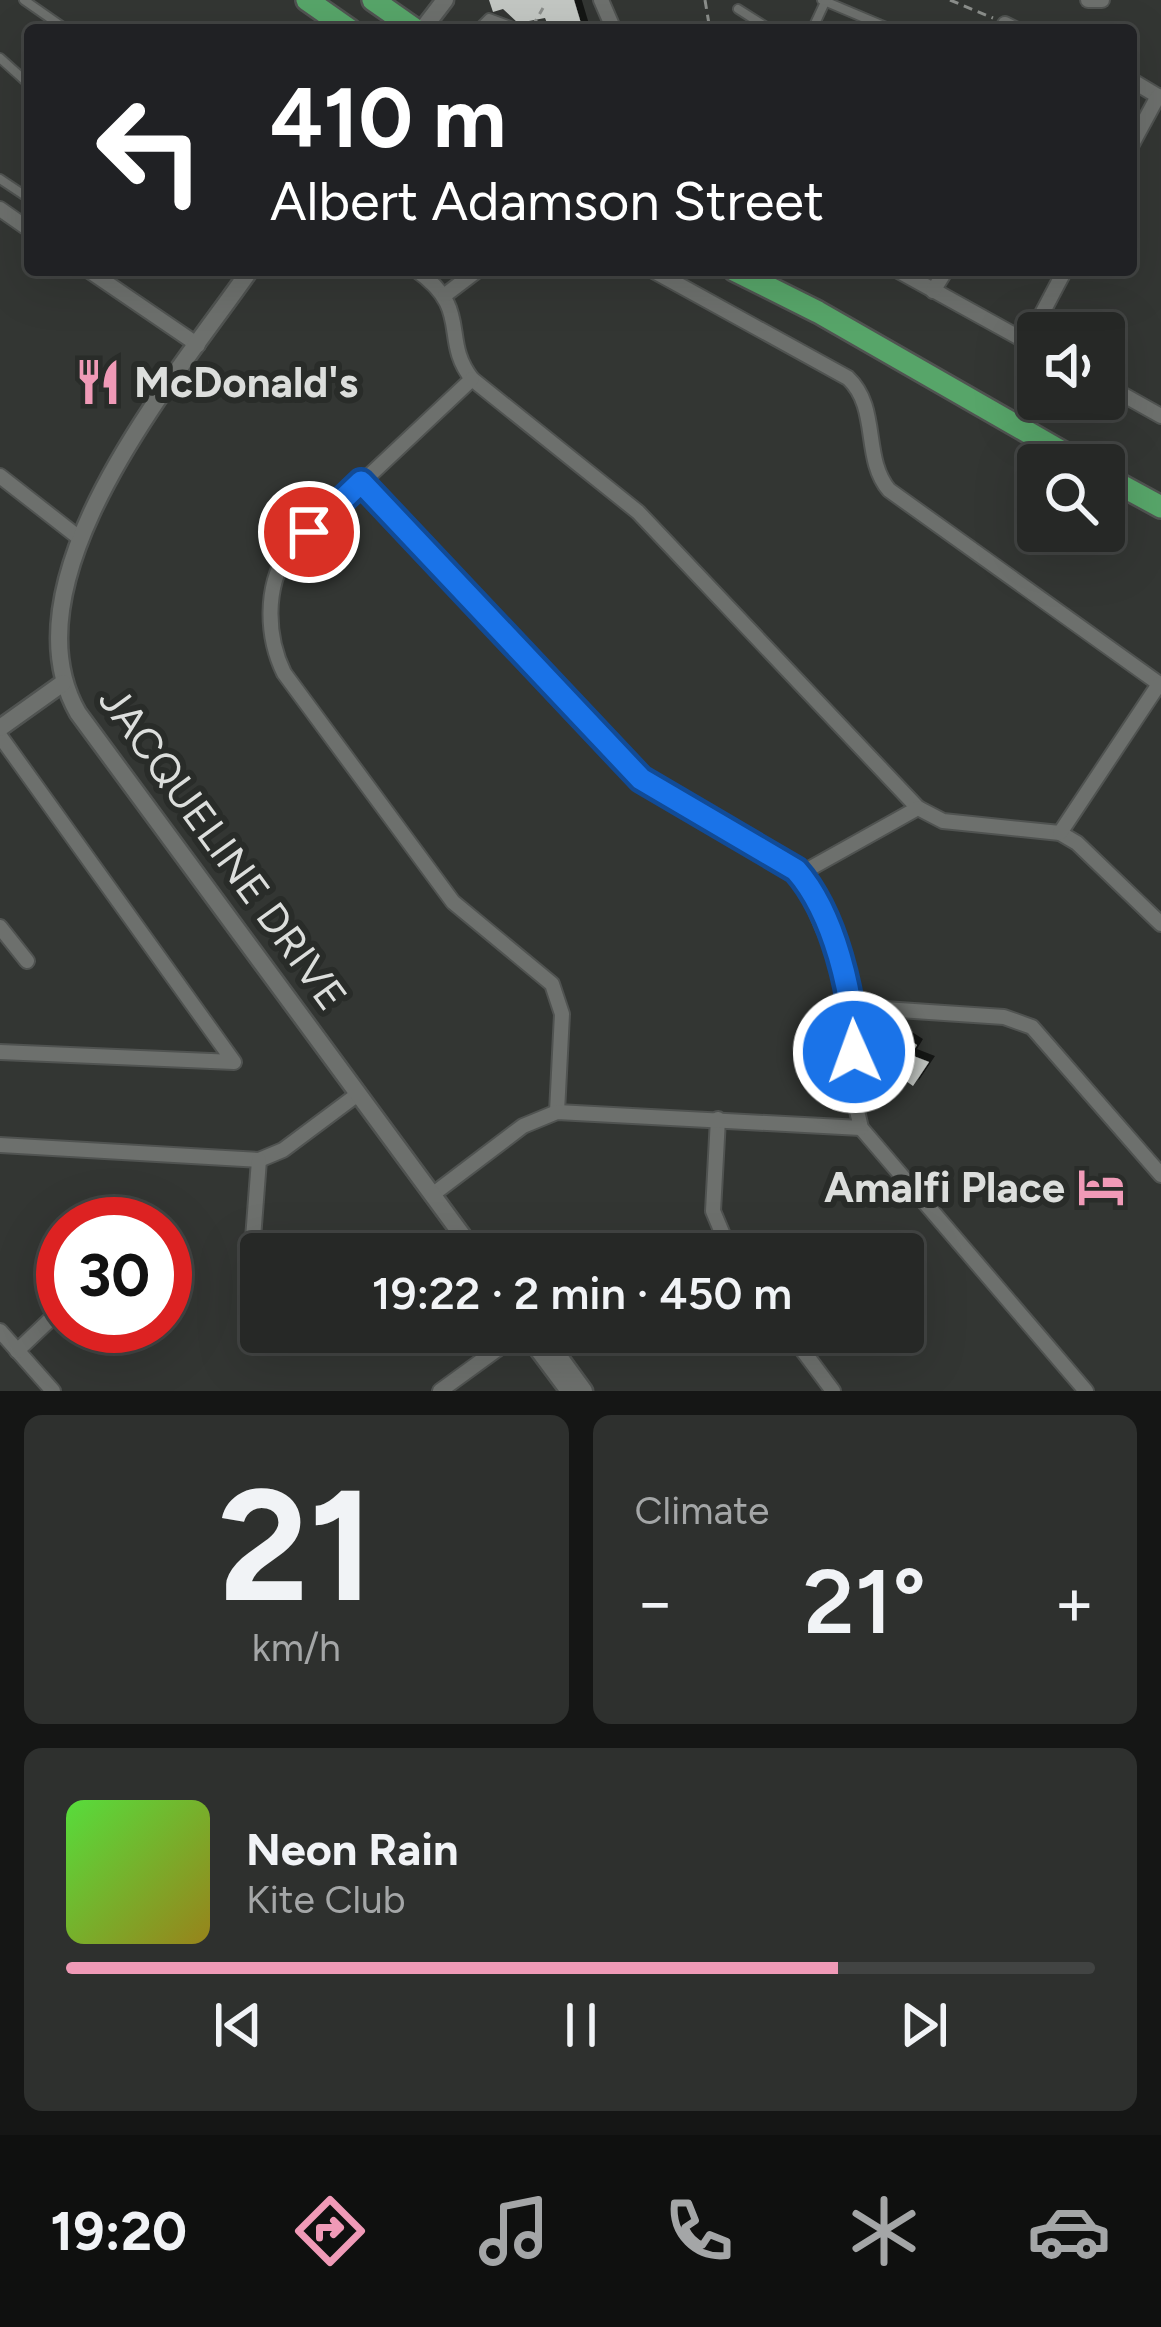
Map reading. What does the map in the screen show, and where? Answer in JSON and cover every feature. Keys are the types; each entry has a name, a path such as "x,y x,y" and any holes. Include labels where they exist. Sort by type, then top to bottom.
{"main road":[{"path":"307,0 341,24"},
{"path":"373,0 410,24"},
{"path":"746,276 1048,444"},
{"path":"773,276 818,312"},
{"path":"1125,487 1161,507"}],"street":[{"path":"424,24 445,0"},
{"path":"1088,0 1102,0"},
{"path":"1137,136 1159,97"},
{"path":"97,276 198,345"},
{"name":"JACQUELINE DRIVE","path":"246,276 109,474 78,537 63,621 63,683 78,713 460,1233"},
{"path":"423,276 445,295 463,364 472,379 638,512 917,808 943,821 1060,833 1093,857 1161,924"},
{"path":"445,295 470,276"},
{"path":"663,276 852,382 862,394 875,464 889,490 1160,685 1060,833"},
{"path":"907,276 1017,337"},
{"path":"933,291 942,276"},
{"path":"1047,312 1062,276"},
{"path":"472,379 287,553 278,568 271,603 278,660 453,902 552,983 562,1014 557,1112"},
{"path":"1125,396 1161,416"},
{"path":"0,476 78,537"},
{"path":"361,482 641,779 800,874 844,972 854,1007 855,1102 861,1128 1086,1391"},
{"path":"0,1052 234,1062 0,732 63,683"},
{"path":"0,765 14,755"},
{"path":"800,874 917,808"},
{"path":"0,927 27,962"},
{"path":"854,1007 1004,1017 1032,1027 1161,1175"},
{"path":"0,1145 259,1160 283,1150 358,1094"},
{"path":"432,1195 523,1126 557,1112 861,1128"},
{"path":"718,1119 714,1217 721,1233"},
{"path":"253,1233 259,1160"},
{"path":"0,1331 53,1391"},
{"path":"17,1351 36,1333"},
{"path":"440,1391 493,1353"},
{"path":"539,1353 568,1391"},
{"path":"556,1353 584,1391"},
{"path":"805,1353 833,1391"}],"lane":[{"path":"24,0 58,24"},
{"path":"824,0 879,24"},
{"path":"738,9 762,24"},
{"path":"0,58 24,80"}],"path":[{"path":"950,0 1004,24"},
{"path":"530,24 543,8"}],"building":[{"path":"489,0 574,0 581,24 548,24 545,18 518,23 503,9 493,12"},
{"path":"906,1038 917,1045 911,1055 929,1062 913,1086 899,1076 893,1084 880,1071 888,1059 880,1054 889,1039 901,1046"}],"place":[{"name":"McDonald's","path":"98,382"},
{"name":"Amalfi Place","path":"1101,1187"}],"route":[{"path":"309,532 361,482 641,779 796,870 808,885 850,986 854,1052"}]}
